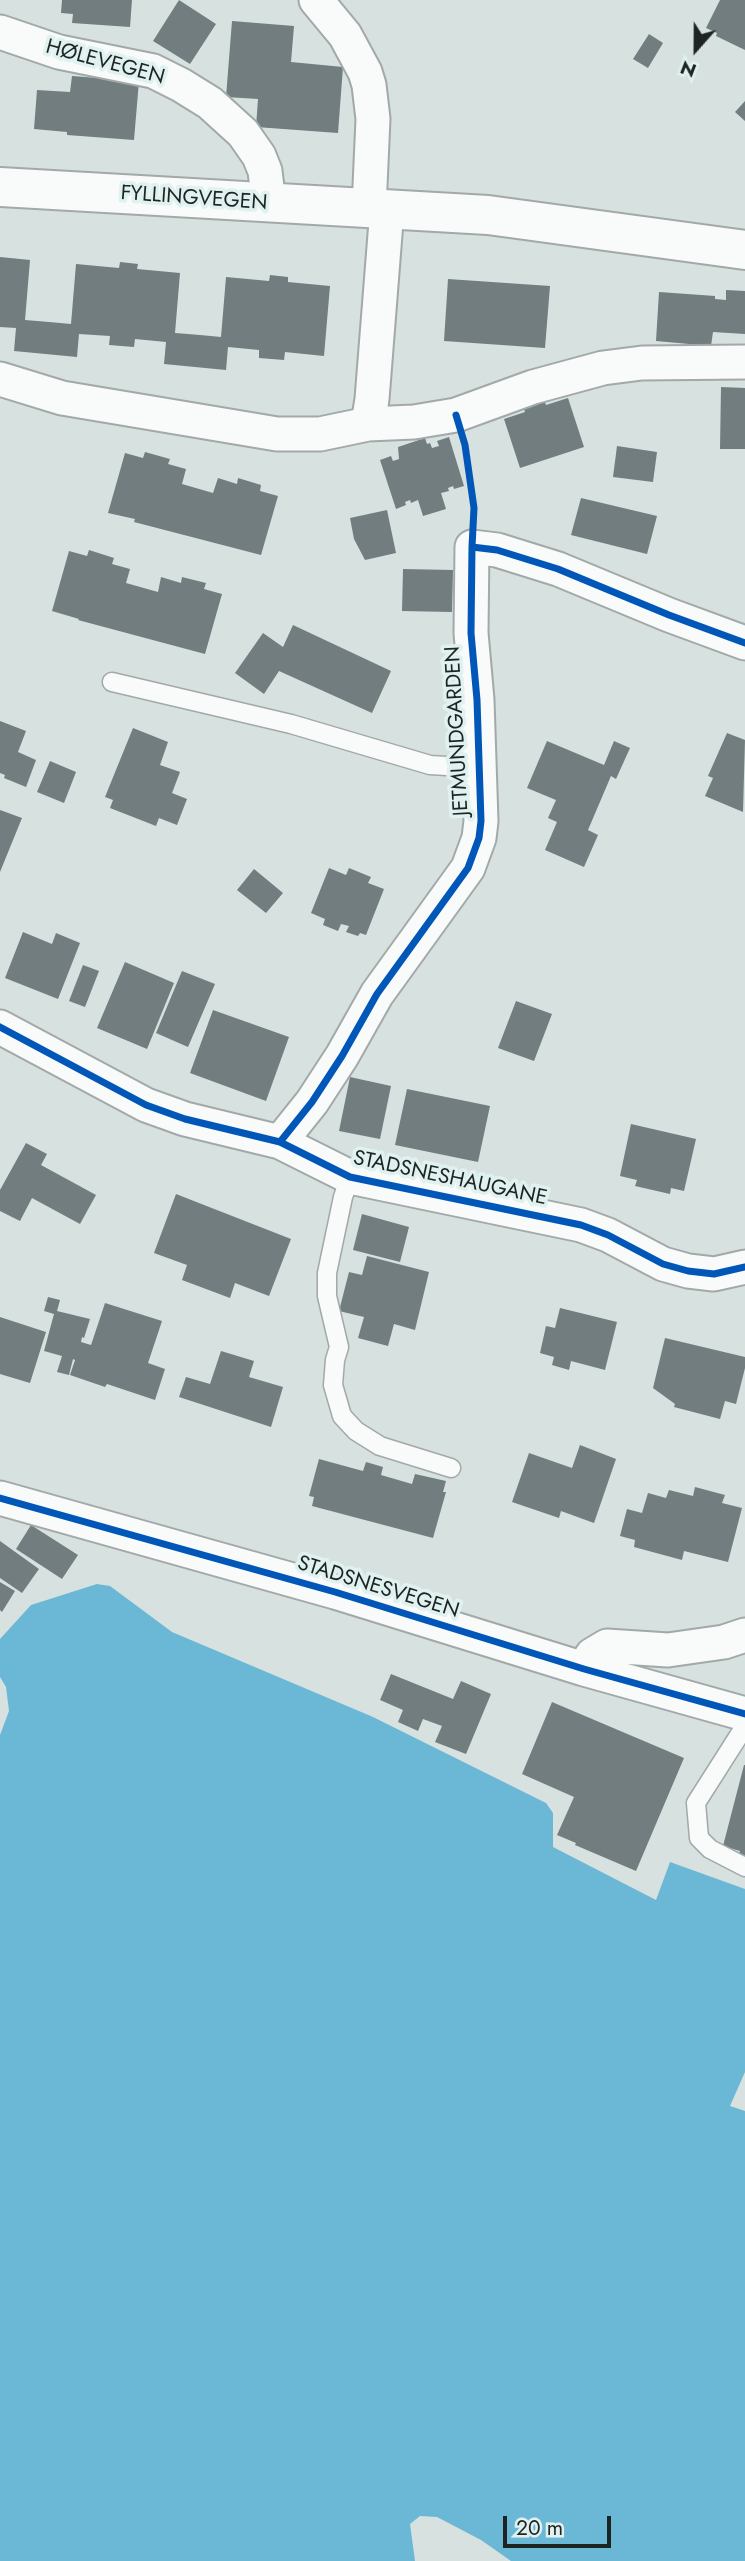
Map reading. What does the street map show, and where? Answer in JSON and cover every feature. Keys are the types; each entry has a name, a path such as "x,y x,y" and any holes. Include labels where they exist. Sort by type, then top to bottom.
{"street":[{"path":"316,0 345,35 369,85 378,209 372,399 368,424"},
{"name":"HØLEVEGEN","path":"0,32 59,52 153,71 210,103 243,132 259,156 265,171 269,204"},
{"name":"FYLLINGVEGEN","path":"0,187 488,215 745,250"},
{"path":"0,379 62,398 277,434 320,434 368,424 414,422 456,415 533,387 603,368 642,363 745,362"},
{"name":"JETMUNDGARDEN","path":"280,1142 312,1102 377,994 468,868 479,838 481,821 477,700 471,633 472,547 497,550 558,569 668,615 745,643"},
{"name":"STADSNESHAUGANE","path":"0,1027 146,1105 185,1119 280,1142 350,1177 581,1225 608,1235 663,1264 688,1271 715,1273 745,1267"},
{"name":"STADSNESVEGEN","path":"0,1498 335,1592 584,1669 745,1714"},
{"path":"584,1669 592,1655 607,1646 667,1650 724,1642 745,1636"}],"lane":[{"name":"JETMUNDGARDEN","path":"112,682 291,724 430,765 478,771"},
{"name":"STADSNESHAUGANE","path":"350,1177 343,1197 327,1273 327,1296 339,1347 333,1385 342,1416 356,1431 380,1446 451,1468"},
{"path":"745,1726 696,1803 699,1838 710,1849 745,1867"}],"water":[{"path":"97,1584 110,1586 172,1632 373,1717 546,1803 553,1813 553,1847 656,1900 670,1862 745,1889 745,2072 730,2106 745,2111 745,2561 511,2561 481,2540 437,2517 420,2516 410,2524 415,2561 0,2561 0,1735 9,1711 6,1687 0,1677 0,1639 31,1605"}],"building":[{"path":"62,0 132,0 130,27 72,23 73,14 61,13"},
{"path":"179,0 216,24 190,64 153,41"},
{"path":"720,0 745,0 745,50 706,28"},
{"path":"232,21 294,26 291,62 343,67 338,133 256,127 258,99 226,97"},
{"path":"649,34 663,43 648,68 633,59"},
{"path":"98,72 139,81 134,140 67,135 67,132 34,129 37,90 70,92 72,76 98,78"},
{"path":"745,101 745,121 735,112"},
{"path":"0,257 30,260 25,320 71,324 76,264 119,268 120,262 138,264 137,269 180,273 175,333 221,337 226,277 269,281 270,275 288,277 288,282 330,286 324,356 285,352 284,360 259,358 259,350 228,347 226,370 164,364 166,342 135,339 134,347 109,345 110,336 79,334 77,357 14,351 16,328 0,327"},
{"path":"448,279 550,286 545,348 444,341"},
{"path":"726,290 745,291 745,334 713,332 711,346 656,341 659,292 715,296 715,299 726,300"},
{"path":"721,387 745,388 745,449 720,449"},
{"path":"568,398 584,447 520,468 504,419 525,412 523,407 544,400 546,405"},
{"path":"449,437 464,486 454,489 453,486 448,488 449,491 441,493 446,509 423,516 418,500 411,503 410,500 396,509 380,460 391,456 393,461 399,459 398,447 425,438 432,448 439,446 437,441"},
{"path":"617,446 657,452 653,482 613,477"},
{"path":"145,452 170,459 168,464 186,469 182,484 213,493 218,478 237,484 238,478 261,485 260,491 278,496 261,555 108,513 125,453 143,458"},
{"path":"581,498 657,516 647,554 571,535"},
{"path":"387,510 396,553 365,560 354,539 350,518"},
{"path":"89,550 114,558 112,564 130,569 126,583 158,592 161,577 181,583 182,577 206,583 204,589 222,594 205,654 52,611 69,551 87,556"},
{"path":"403,569 453,570 452,612 402,611"},
{"path":"293,625 391,671 372,713 279,671 264,694 235,673 263,633 283,647"},
{"path":"0,721 26,731 18,752 36,760 26,787 4,778 5,775 0,773"},
{"path":"133,728 168,742 160,765 180,772 172,793 187,799 177,825 159,818 156,826 110,808 113,800 105,797"},
{"path":"727,733 745,740 743,812 705,796 713,778 708,776"},
{"path":"547,741 604,765 614,741 630,748 616,779 611,776 588,830 598,835 584,867 545,850 557,822 548,818 556,800 527,788"},
{"path":"50,761 76,772 64,803 37,792"},
{"path":"0,810 22,818 0,872"},
{"path":"329,868 346,875 349,868 371,877 368,883 384,889 366,935 360,933 358,936 346,932 349,926 341,924 338,931 323,925 325,919 311,913"},
{"path":"254,869 283,893 266,913 237,890"},
{"path":"23,932 52,944 56,933 80,943 58,999 5,978"},
{"path":"125,962 174,983 147,1049 97,1028"},
{"path":"83,965 99,971 85,1007 69,1001"},
{"path":"182,971 215,984 188,1047 156,1033"},
{"path":"516,1001 552,1014 534,1061 498,1048"},
{"path":"213,1010 289,1037 266,1101 190,1073"},
{"path":"350,1077 391,1086 380,1139 339,1131"},
{"path":"407,1089 490,1106 478,1162 395,1145"},
{"path":"631,1124 696,1139 684,1191 671,1188 670,1194 635,1186 637,1180 620,1176"},
{"path":"26,1143 47,1154 41,1165 96,1195 80,1224 32,1198 20,1221 0,1211 0,1190"},
{"path":"176,1194 291,1239 269,1296 235,1283 230,1298 182,1280 187,1265 154,1253"},
{"path":"362,1214 409,1227 400,1262 353,1250"},
{"path":"367,1256 429,1272 415,1330 394,1324 388,1346 358,1338 364,1317 339,1311 349,1272 362,1275"},
{"path":"48,1297 60,1300 57,1311 90,1319 81,1342 91,1345 105,1303 162,1321 148,1363 165,1369 155,1400 70,1375 75,1360 73,1359 69,1375 57,1372 62,1356 44,1351 54,1314 44,1311"},
{"path":"560,1308 617,1322 605,1370 571,1361 569,1370 552,1365 554,1357 540,1353 546,1326 555,1328"},
{"path":"0,1317 46,1332 30,1383 0,1374"},
{"path":"665,1338 745,1357 736,1404 725,1401 720,1419 674,1407 675,1404 653,1388"},
{"path":"221,1351 254,1361 249,1377 283,1387 271,1427 179,1397 186,1377 210,1384"},
{"path":"580,1445 616,1459 594,1523 561,1511 559,1518 512,1502 529,1453 572,1468"},
{"path":"319,1459 363,1471 366,1462 383,1467 381,1475 412,1484 415,1474 446,1481 443,1492 446,1492 433,1538 312,1506 314,1497 309,1496"},
{"path":"695,1487 725,1495 722,1503 742,1508 728,1562 684,1551 682,1560 634,1547 635,1540 620,1536 627,1509 642,1513 648,1493 666,1498 669,1490 693,1496"},
{"path":"31,1525 78,1555 62,1579 16,1549"},
{"path":"0,1541 39,1569 22,1593 0,1578"},
{"path":"0,1582 15,1591 2,1612 0,1610"},
{"path":"391,1674 453,1699 461,1681 491,1694 466,1754 435,1742 442,1726 423,1719 418,1731 398,1722 403,1710 380,1700"},
{"path":"552,1702 684,1758 636,1871 557,1835 574,1797 522,1774"},
{"path":"744,1765 745,1859 738,1857 740,1851 723,1846"}],"cycle path":[{"path":"456,415 465,445 474,508 472,547"},
{"path":"280,1142 312,1102 377,994 468,868 479,838 481,821 477,700 471,633 472,547 497,550 558,569 745,643"},
{"path":"0,1027 146,1105 185,1119 280,1142 350,1177 581,1225 608,1235 663,1264 688,1271 714,1274 745,1267"},
{"path":"0,1498 335,1592 584,1669 745,1714"}]}
